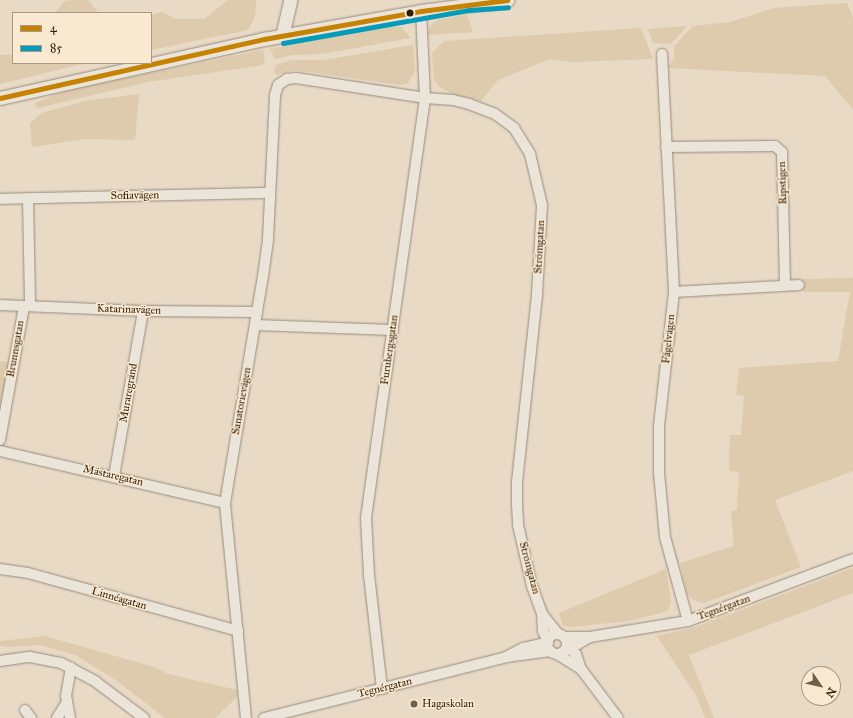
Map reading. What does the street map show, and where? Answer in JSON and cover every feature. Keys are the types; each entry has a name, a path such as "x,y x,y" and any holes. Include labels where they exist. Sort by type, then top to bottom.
{"street":[{"path":"282,36 290,0"},
{"path":"0,98 282,36 421,11 486,1 507,0"},
{"name":"Furubergsgatan","path":"382,688 369,575 366,518 425,98 421,11"},
{"name":"Fågelvägen","path":"662,54 674,292 660,426 659,473 665,537 688,621"},
{"name":"Strömgatan","path":"278,85 287,79 296,78 425,98 453,100 469,104 495,114 514,128 530,154 538,182 542,205 537,295 518,466 517,504 527,566 542,614 543,632 552,649 581,669 618,718"},
{"name":"Sanatorievägen","path":"246,718 225,502 256,325 268,239 269,193 275,95 278,85"},
{"name":"Ripstigen","path":"666,147 775,146 782,152 785,285"},
{"name":"Sofiavägen","path":"0,200 28,198 269,193"},
{"name":"Brunnsgatan","path":"0,440 27,306 28,198"},
{"path":"674,292 799,285"},
{"name":"Katarinavägen","path":"0,305 143,311 257,312"},
{"name":"Muraregränd","path":"114,476 143,311"},
{"path":"256,325 393,330"},
{"name":"Mästaregatan","path":"0,452 114,476 225,502"},
{"name":"Tegnérgatan","path":"563,639 578,644 590,637 688,621 853,559"},
{"name":"Linnéagatan","path":"0,569 28,573 238,631"},
{"name":"Strömgatan","path":"542,614 576,654 581,669"},
{"path":"563,639 562,654 552,649 563,639"},
{"name":"Tegnérgatan","path":"264,718 506,657 522,648 552,649"},
{"path":"0,662 30,657 54,660 71,667 96,682 144,718"},
{"path":"70,718 67,702 71,667"},
{"path":"57,718 67,702"}],"shaded area":[{"path":"88,0 98,12 56,12 65,1"},
{"path":"228,0 256,0 255,17 248,30 152,50 152,15 162,12 175,19 204,19"},
{"path":"847,3 853,18 853,109 825,76 668,68 674,58 674,46 693,26 730,22 774,8"},
{"path":"467,15 473,32 427,35 431,25 437,20"},
{"path":"385,26 401,27 411,38 322,54 293,55 275,59 270,49"},
{"path":"687,26 671,44 653,43 648,29"},
{"path":"641,28 653,59 572,62 550,59 498,80 481,101 452,94 438,86 434,79 432,53 444,41"},
{"path":"413,45 415,71 408,83 400,85 295,70 276,75 274,70 277,64 293,60 323,60"},
{"path":"263,50 265,61 262,65 148,82 38,108 35,106 35,103 71,89"},
{"path":"0,55 12,55 12,64 82,64 0,84"},
{"path":"139,94 135,140 85,139 32,147 30,123 42,113 85,101"},
{"path":"853,276 853,471 775,500 801,567 704,603 693,600 687,594 680,563 734,546 731,511 737,510 739,472 729,471 730,435 741,435 744,396 736,395 739,368 838,361 850,292 803,292 803,279 852,278"},
{"path":"0,361 10,362 0,414"},
{"path":"853,568 853,593 689,655 714,718 705,718 697,697 657,636 693,628"},
{"path":"666,569 671,602 668,611 629,621 571,627 563,626 559,613"},
{"path":"45,636 154,667 168,674 237,690 237,697 215,718 165,718 117,681 75,655 39,645 10,647 1,646 0,644 0,641"}],"transit line":[{"name":"4","path":"0,98 264,39 421,11 507,0"},
{"name":"85","path":"283,43 469,10 508,7"}],"place":[{"name":"Hagaskolan","path":"414,704"}]}
